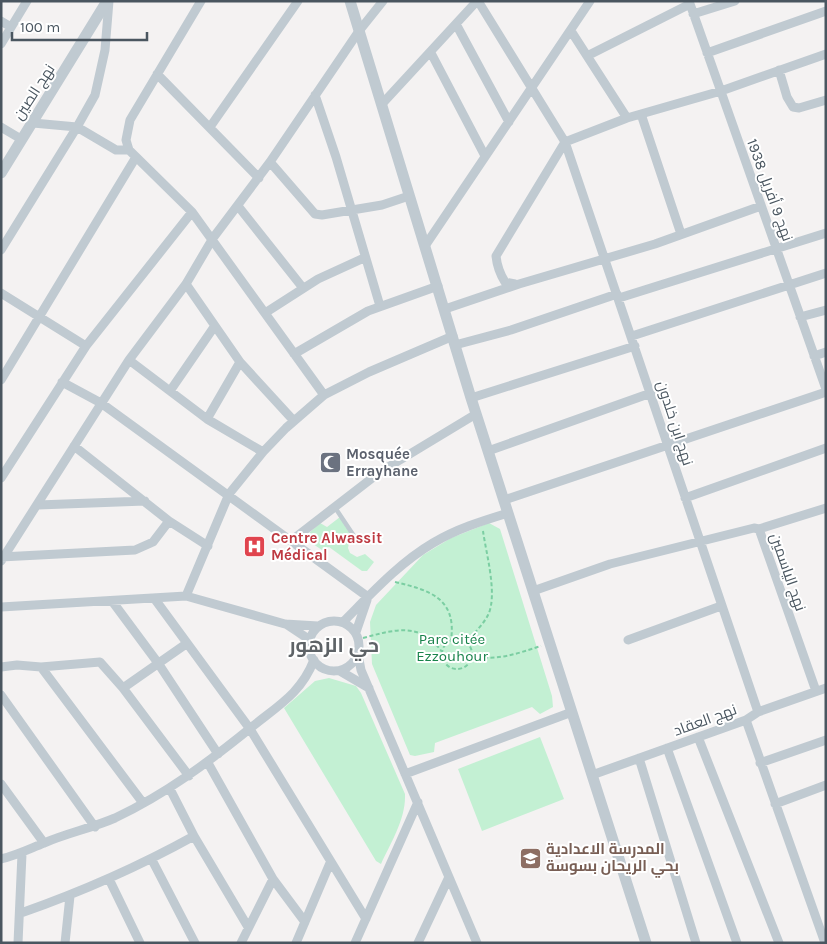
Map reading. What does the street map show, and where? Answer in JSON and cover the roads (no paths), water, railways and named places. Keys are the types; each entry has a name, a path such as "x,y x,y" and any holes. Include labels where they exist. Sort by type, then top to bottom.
{"street":[{"path":"1,44 27,1"},
{"path":"1,250 95,95 109,27 108,1"},
{"name":"نهج الصين","path":"1,173 108,1"},
{"path":"201,1 130,120 126,140 133,154 192,212 214,238 324,395"},
{"path":"210,127 298,1"},
{"path":"350,1 426,246 470,398 646,943"},
{"path":"2,558 38,505 129,360 186,284 214,238 259,178 359,31 384,1"},
{"path":"382,104 477,1"},
{"name":"نهج ابن خلدون","path":"477,1 565,142 758,712"},
{"path":"426,246 590,1"},
{"path":"693,14 735,1"},
{"path":"587,56 689,3"},
{"name":"نهج 9 أفريل 1938","path":"689,3 826,390"},
{"path":"707,53 826,11"},
{"path":"1,21 11,27"},
{"path":"456,24 509,122"},
{"path":"571,31 627,118"},
{"path":"431,53 486,156"},
{"path":"519,284 505,282 497,266 496,256 565,142 627,118 721,91 826,54"},
{"path":"779,70 792,107 799,108 826,100"},
{"path":"157,74 259,178"},
{"path":"315,95 380,306"},
{"path":"641,114 681,234"},
{"path":"33,122 77,127 116,150 133,154"},
{"path":"1,127 21,139"},
{"path":"1,380 40,317 133,154"},
{"path":"270,162 315,214 322,215 382,205 409,196"},
{"path":"238,206 302,288"},
{"path":"445,309 681,234 761,206"},
{"path":"1,478 86,346 192,212"},
{"path":"186,596 230,494 263,452 324,395 454,340 511,330 618,296 776,250 826,233"},
{"path":"265,313 302,288 364,258"},
{"path":"632,336 826,273"},
{"path":"186,284 240,362 294,421"},
{"path":"294,354 329,331 380,306 438,286"},
{"path":"1,293 86,346"},
{"path":"800,317 826,310"},
{"path":"170,391 214,327"},
{"path":"470,398 635,346"},
{"path":"814,356 826,352"},
{"path":"129,360 207,419 263,452"},
{"path":"207,419 240,362"},
{"path":"62,382 101,403 155,444 230,494 368,597"},
{"path":"504,500 826,390"},
{"path":"488,451 651,393"},
{"path":"292,540 380,472 476,414"},
{"path":"74,446 170,521 208,546"},
{"path":"685,498 826,448"},
{"path":"38,505 145,501"},
{"name":"نهج الياسمين","path":"816,691 758,529 826,508"},
{"path":"343,622 386,580 433,542 508,513"},
{"path":"2,558 135,550 153,542 170,521"},
{"path":"533,591 610,564 754,528 758,529"},
{"path":"1,607 186,596 286,624 318,626 335,620 343,622 357,635"},
{"path":"368,597 357,635 361,670 477,943"},
{"path":"154,598 250,729 366,920"},
{"path":"112,601 158,663 218,754"},
{"path":"628,640 721,606"},
{"path":"286,624 310,640"},
{"path":"318,626 310,640 309,651 314,660 327,670"},
{"path":"123,688 186,644"},
{"path":"306,678 327,670 340,670 348,667 358,654"},
{"path":"1,859 22,854 44,843 95,827 170,789 208,763 292,695 306,678 314,660"},
{"path":"1,667 17,665 41,667 98,661 123,688 189,776"},
{"path":"41,667 143,803"},
{"path":"340,670 369,688"},
{"name":"نهج العقاد","path":"592,775 746,720 758,712 826,688"},
{"path":"1,695 95,827"},
{"path":"405,774 572,712"},
{"path":"746,720 825,943"},
{"path":"698,737 778,943"},
{"path":"760,763 826,740"},
{"path":"667,748 736,943"},
{"path":"639,758 696,943"},
{"path":"208,763 274,880 305,922"},
{"path":"1,784 44,843"},
{"path":"775,804 826,785"},
{"path":"170,789 194,836 248,927"},
{"path":"355,943 418,802"},
{"path":"21,912 70,896 109,879 152,860 194,836"},
{"path":"18,943 21,912 22,854"},
{"path":"152,860 195,943"},
{"path":"296,943 330,863"},
{"path":"418,943 449,877"},
{"path":"109,879 140,943"},
{"path":"241,943 274,880"},
{"path":"65,943 70,896"}],"lane":[{"path":"334,506 354,536"}],"place":[{"name":"Mosquée Errayhane","path":"330,463"},
{"name":"Centre Alwassit Médical","path":"255,547"},
{"name":"المدرسة الاعدادية بحي الريحان بسوسة","path":"530,858"}],"district":[{"name":"حي الزهور","path":"334,645"}],"park label":[{"name":"Parc citée Ezzouhour","path":"452,648"}]}
